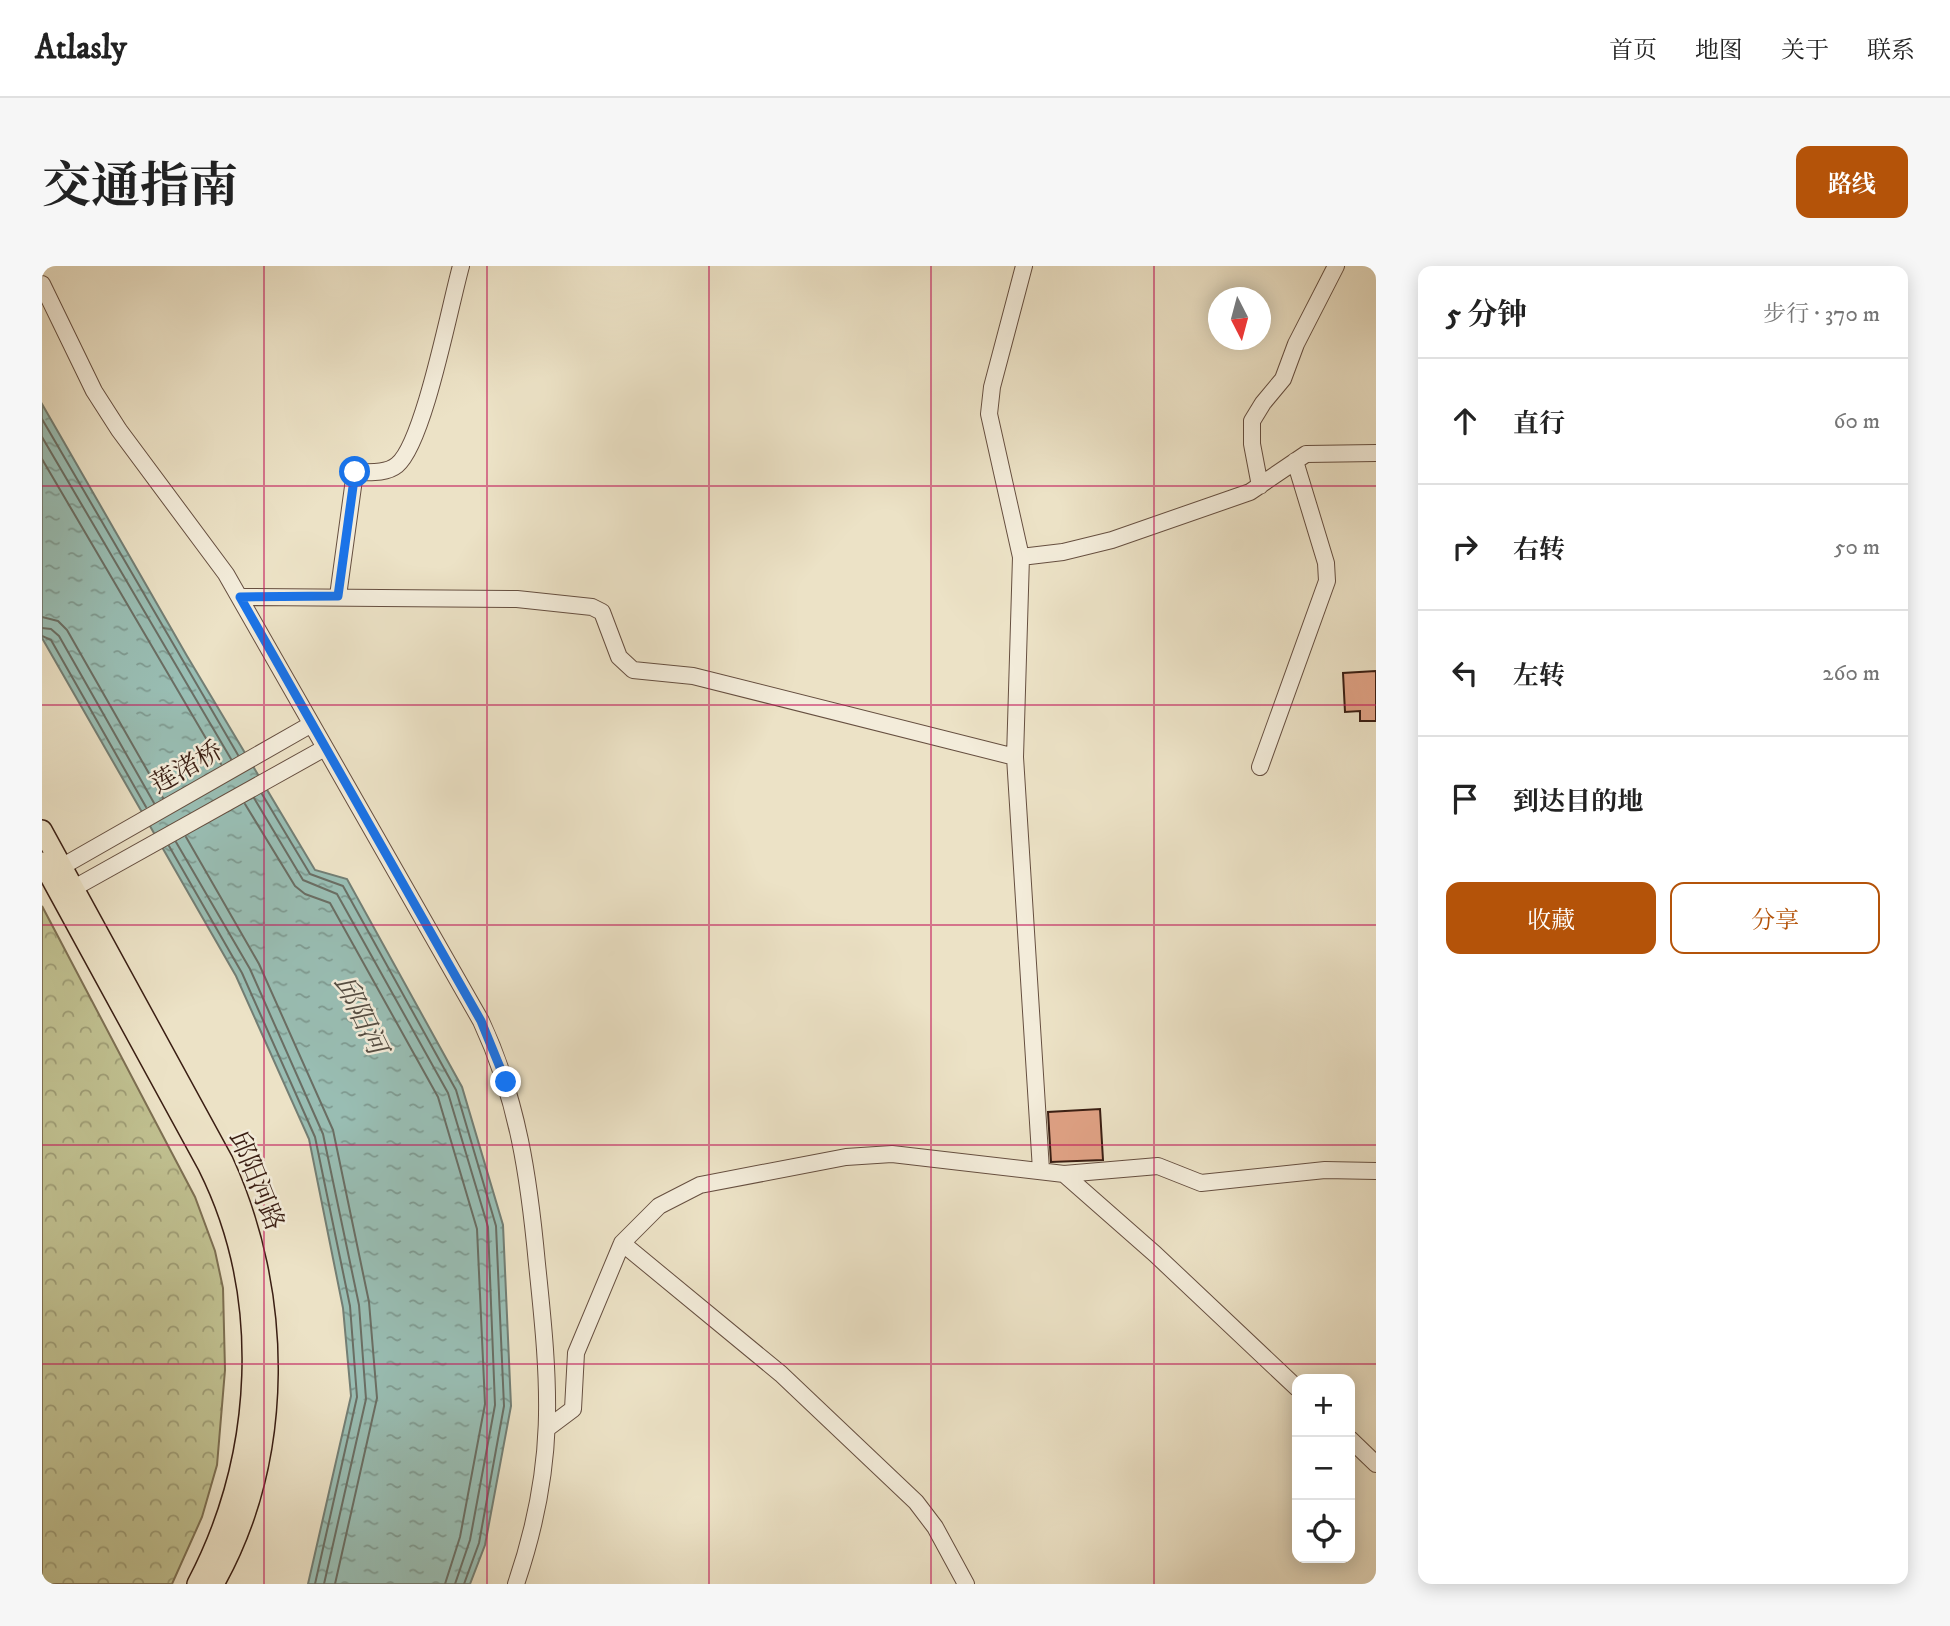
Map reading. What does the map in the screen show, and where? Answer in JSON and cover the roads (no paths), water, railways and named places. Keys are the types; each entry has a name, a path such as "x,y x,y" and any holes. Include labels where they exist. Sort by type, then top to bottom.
{"main road":[{"name":"邱阳河路","path":"42,831 223,1161 247,1218 258,1260 267,1331 263,1433 245,1510 214,1584"},
{"name":"邱阳河路","path":"42,862 204,1157 228,1210 243,1264 252,1328 248,1428 229,1510 197,1584"}],"street":[{"path":"338,596 355,472 388,470 400,462 408,448 423,411 461,266"},
{"path":"1024,266 992,387 989,414 1021,556 1015,757 1041,1170"},
{"path":"1260,485 1252,444 1252,421 1256,412 1283,379 1296,344 1336,266"},
{"path":"42,284 81,366 106,410 210,551 240,597 323,749 481,1021 506,1082 528,1171 547,1359 549,1427 542,1491 516,1584"},
{"path":"1021,556 1063,552 1112,540 1250,492 1306,454 1376,453"},
{"path":"1260,767 1327,581 1326,563 1295,461"},
{"path":"240,597 517,599 592,607 602,612 619,657 633,670 693,676 1015,757"},
{"name":"莲渚桥","path":"63,866 310,725"},
{"name":"莲渚桥","path":"75,888 323,749"},
{"path":"549,1427 573,1409 576,1353 622,1243 659,1206 700,1185 846,1157 892,1154 1063,1174 1158,1166 1170,1168 1194,1182 1210,1183 1325,1170 1376,1171"},
{"path":"1063,1174 1155,1254 1292,1383"},
{"path":"622,1243 781,1374 916,1502 935,1527 966,1584"},
{"path":"1355,1444 1376,1464"}],"water":[{"name":"邱阳河","path":"42,404 187,656 315,870 347,879 462,1087 503,1225 511,1406 485,1545 470,1584 308,1584 351,1396 343,1308 309,1139 236,976 42,638"}]}
